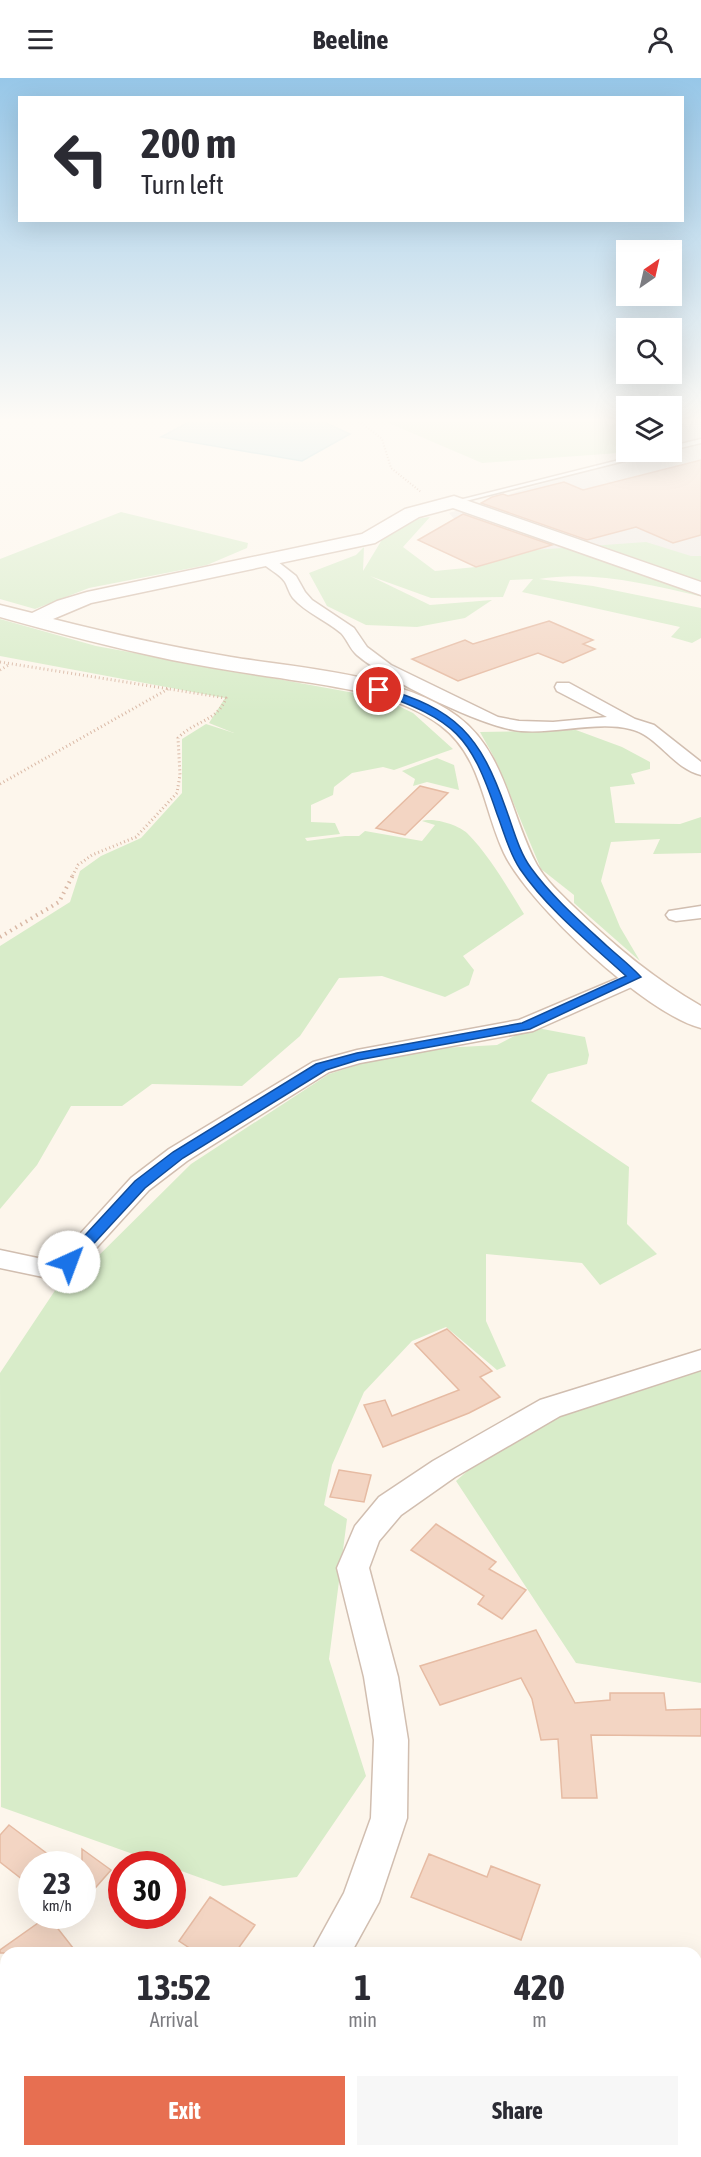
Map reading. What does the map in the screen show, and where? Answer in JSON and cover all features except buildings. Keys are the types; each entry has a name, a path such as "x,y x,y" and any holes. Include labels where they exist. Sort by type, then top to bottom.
{"street":[{"path":"34,620 64,605 87,598 368,539 404,518"},
{"path":"488,518 701,589"},
{"path":"268,561 291,579 298,594 307,603 348,631 362,650 385,668 493,721 519,726 553,728 614,721 634,724"},
{"path":"0,611 170,653 379,690 420,704 447,719 465,735 487,769 513,844 524,868 561,910 634,977 701,1019"},
{"path":"563,687 648,729 684,760 701,770"},
{"path":"676,915 701,912"},
{"path":"0,1259 48,1269 69,1262 140,1184 178,1155 321,1067 357,1057 525,1026 634,977"},
{"path":"334,1947 360,1902 389,1818 391,1740 381,1677 353,1568 366,1535 390,1506 444,1469 550,1408 701,1360"}],"path":[{"path":"0,662 226,698 222,710 216,716 189,727 178,738 180,775 177,792 136,837 92,855 78,865 58,903 0,937"},
{"path":"0,670 11,664"},
{"path":"0,784 168,689"}],"shaded area":[{"path":"453,518 701,518 701,583 500,570"}],"green space":[{"path":"106,518 146,518 248,543 247,548 207,565 89,588 35,609 0,599 0,559"},
{"path":"429,518 403,547 435,571 476,567 534,550 646,542 691,556 701,556 701,595 699,596 599,577 539,579 593,586 701,608 701,638 692,643 671,637 680,627 522,592 533,579 510,580 503,597 431,598 370,576 430,605 492,600 465,618 417,627 366,625 327,606 309,573 356,555 364,547 363,571 383,538 415,519"},
{"path":"0,619 96,646 382,698 413,713 453,749 394,770 383,767 352,773 334,787 333,795 311,805 311,822 335,823 340,834 305,838 307,841 359,836 365,831 422,841 435,825 422,821 433,820 452,825 467,833 483,852 524,914 463,956 474,970 469,985 445,997 382,976 339,978 300,1036 242,1086 152,1084 122,1106 71,1106 37,1165 0,1209 0,946 70,902 80,871 101,856 141,838 182,793 182,739 206,724 234,733 209,723 225,698 0,656"},
{"path":"576,730 622,747 650,762 650,769 631,774 635,784 610,787 615,823 680,824 701,817 701,853 653,854 660,839 611,842 601,881 620,927 640,961 574,903 574,895 541,869 496,761 480,732"},
{"path":"437,758 454,765 459,790 427,782 413,786 415,779 402,771"},
{"path":"532,1027 585,1037 589,1055 587,1064 548,1074 531,1101 629,1167 627,1224 657,1254 600,1285 582,1263 486,1254 486,1321 506,1366 497,1370 446,1327 412,1341 364,1392 332,1465 324,1505 347,1519 329,1659 366,1776 297,1877 223,1886 186,1873 186,1851 125,1851 1,1807 0,1373 62,1280 82,1272 191,1164 329,1074 405,1050 497,1045"},
{"path":"701,1370 701,1683 576,1663 456,1481 517,1427 637,1380"}],"route":[{"path":"69,1262 140,1184 178,1155 321,1067 357,1057 525,1026 634,977 561,910 524,868 513,844 487,769 465,735 447,719 420,704 379,690"}]}
